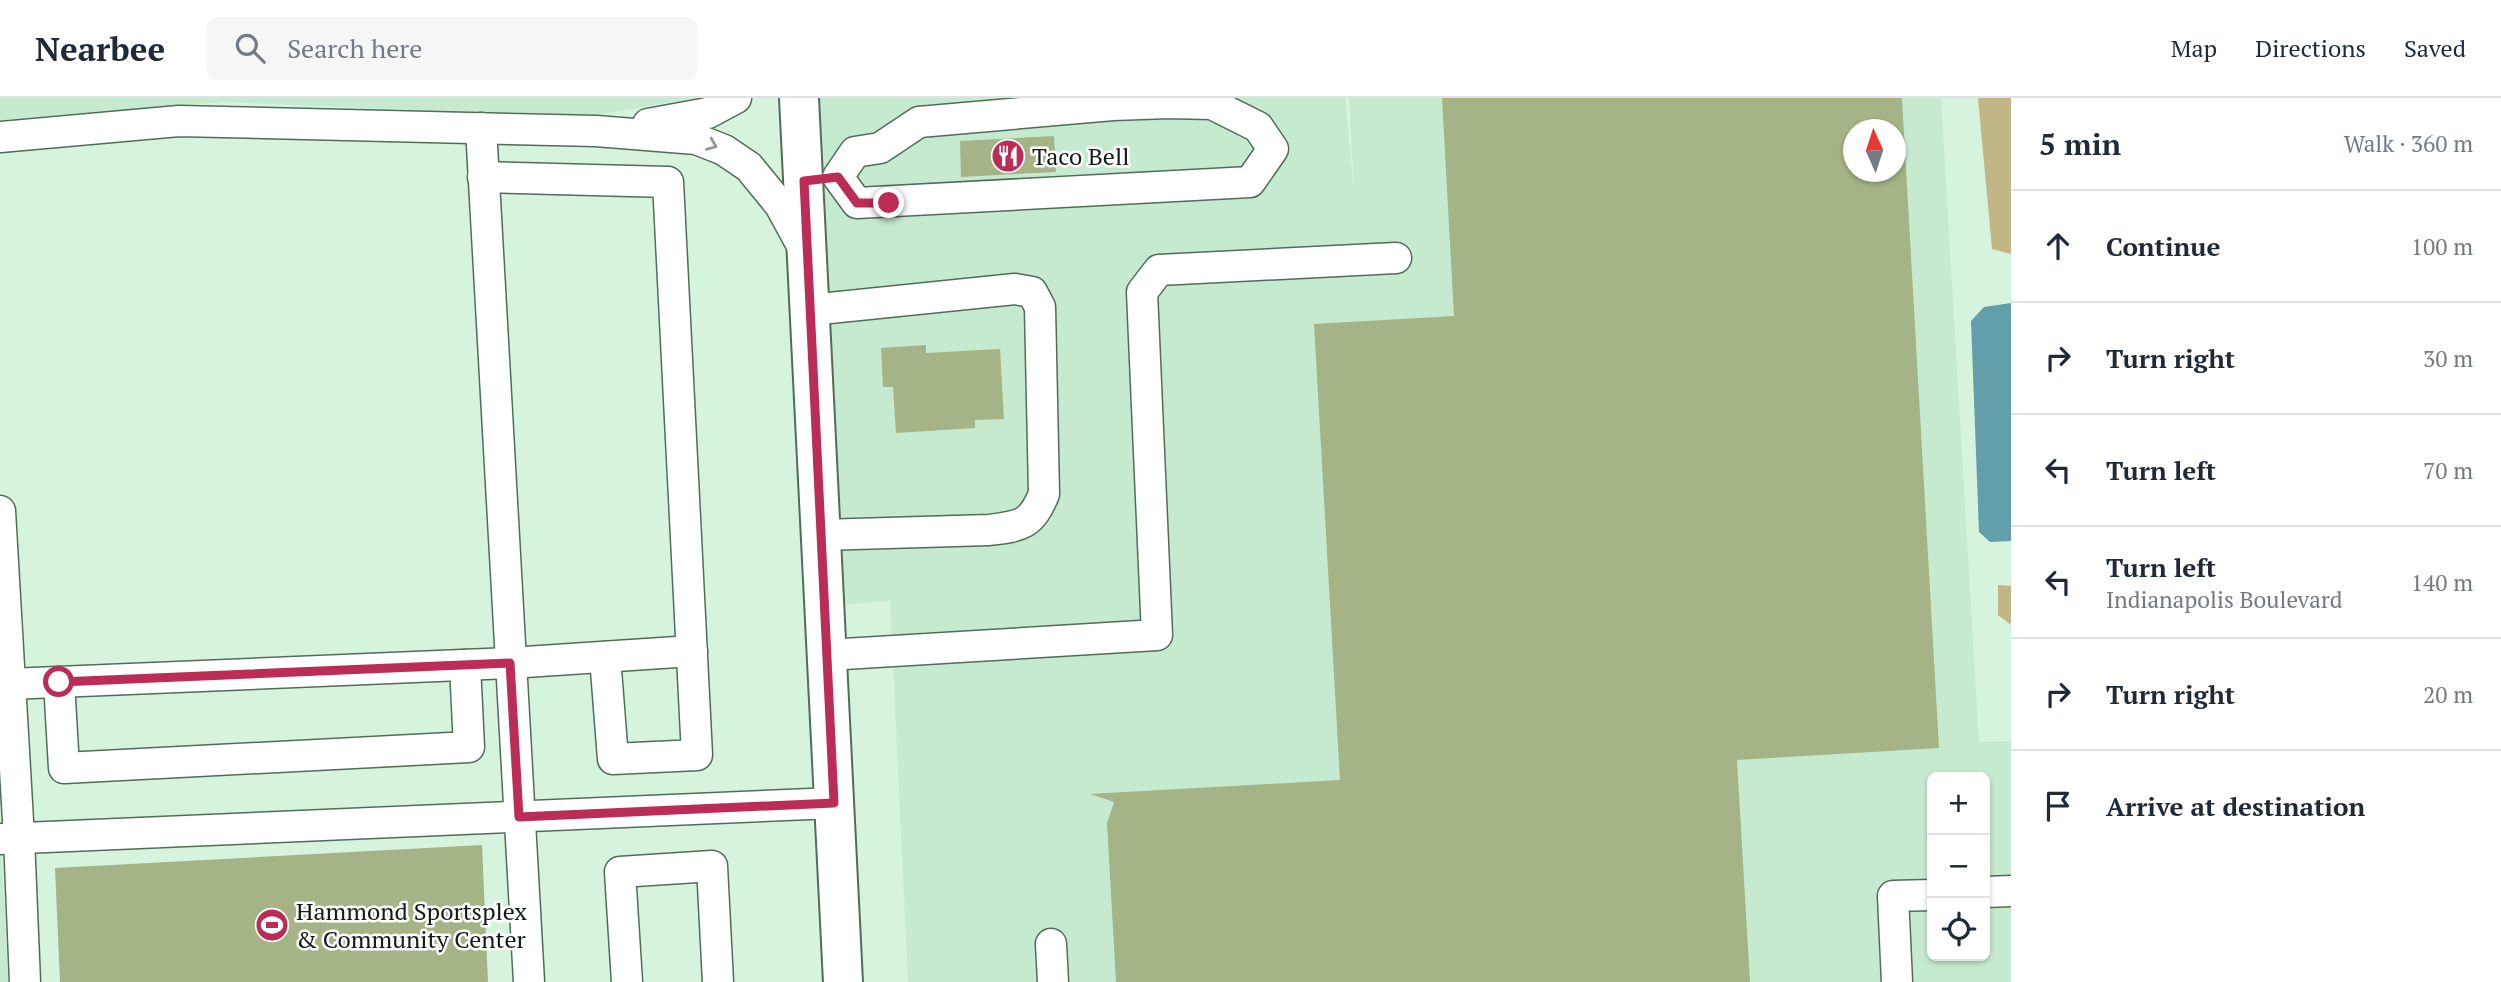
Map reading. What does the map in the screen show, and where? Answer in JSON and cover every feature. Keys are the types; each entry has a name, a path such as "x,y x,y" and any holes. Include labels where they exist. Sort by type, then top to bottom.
{"main road":[{"path":"799,98 821,179 807,254 843,982"}],"lane":[{"path":"596,131 708,113 736,98"},
{"path":"1169,100 1212,104 1258,127 1273,149 1250,182 857,203 821,179 855,152 880,148 919,122 1169,100"},
{"path":"0,136 179,121 596,131 696,138 724,150 749,167 773,196 807,254"},
{"path":"481,128 529,982"},
{"path":"484,177 668,182 697,755 613,759 605,657"},
{"path":"827,655 1157,635 1142,292 1159,270 1396,258"},
{"path":"810,310 1015,289 1032,292 1040,307 1044,494 1036,514 1014,527 989,530 821,535"},
{"path":"0,511 9,684 10,839 25,982"},
{"path":"9,684 510,663 692,651"},
{"path":"59,682 64,768 469,747 464,665"},
{"path":"10,839 834,803"},
{"path":"627,982 620,872 712,866 719,982"},
{"path":"1990,892 2011,891"},
{"path":"1897,982 1893,897 1927,895"},
{"path":"1051,944 1053,982"}],"shaded area":[{"path":"0,98 695,98 585,117 223,102 0,120"},
{"path":"811,98 1345,98 1354,189 1349,98 1941,98 1979,742 2011,741 2011,982 908,982 890,601 838,605"},
{"path":"1978,98 2011,98 2011,254 1992,249"},
{"path":"1998,585 2011,586 2011,625 1998,615"},
{"path":"0,824 8,982 0,982"}],"water":[{"path":"2011,303 2011,541 1990,542 1979,532 1971,321 1984,307"}],"building":[{"path":"1442,98 1902,98 1903,119 1843,119 1843,182 1906,182 1906,168 1939,748 1737,760 1750,982 1116,982 1107,823 1114,802 1090,794 1340,780 1314,324 1454,316"},
{"name":"Taco Bell","path":"1054,136 1056,172 961,177 960,141"},
{"path":"926,345 926,353 1000,349 1004,419 975,420 975,428 896,433 893,387 883,387 881,348"},
{"name":"Hammond Sportsplex & Community Center","path":"482,845 488,982 60,982 55,868"}],"place":[{"name":"Taco Bell","path":"1008,156"},
{"name":"Hammond Sportsplex & Community Center","path":"272,925"}],"route":[{"path":"59,682 510,663 519,817 834,803 804,181 838,177 857,203 889,203"}]}
